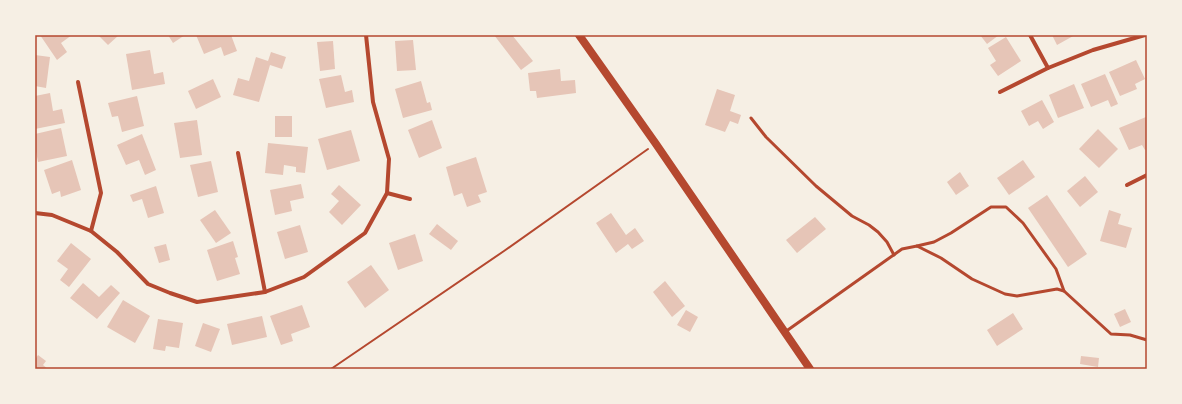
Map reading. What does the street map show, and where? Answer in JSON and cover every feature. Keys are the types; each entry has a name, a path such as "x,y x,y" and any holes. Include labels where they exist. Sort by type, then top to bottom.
{"main road":[{"path":"579,35 656,144 810,369"}],"street":[{"path":"35,213 52,215 91,231 118,252 148,284 197,302 265,292 304,277 365,233 388,193 389,159 373,102 366,35"},
{"path":"1030,35 1048,68"},
{"path":"1000,92 1048,68 1093,50 1145,35"},
{"path":"78,82 101,194 91,231"},
{"path":"238,153 265,292"},
{"path":"1127,185 1147,175"},
{"path":"388,193 410,199"}],"lane":[{"path":"751,118 766,137 816,186 852,216 869,225 878,232 887,242 894,254"},
{"path":"785,332 902,249 934,242 951,233 991,207 1006,207 1024,223 1056,269 1064,291"},
{"path":"917,246 941,258 972,279 1005,294 1017,296 1057,288 1064,291 1111,334 1130,335 1147,340"}],"path":[{"path":"331,369 504,251 656,144"}],"building":[{"path":"40,35 72,35 61,43 67,52 57,60"},
{"path":"98,35 119,35 108,45"},
{"path":"168,35 185,35 173,43"},
{"path":"196,35 231,35 237,51 224,56 221,47 204,54"},
{"path":"494,35 512,35 533,61 521,70"},
{"path":"980,35 999,35 987,44"},
{"path":"1052,35 1075,35 1057,45"},
{"path":"1006,37 1021,61 998,76 990,65 996,61 988,48"},
{"path":"413,40 416,70 397,71 395,41"},
{"path":"333,41 335,69 320,71 317,42"},
{"path":"150,50 154,74 163,72 165,84 132,90 126,54"},
{"path":"271,52 286,57 282,69 270,65 259,102 233,95 238,78 249,81 256,57 268,61"},
{"path":"35,55 50,57 46,88 35,86"},
{"path":"1136,60 1145,79 1135,84 1137,89 1120,96 1109,72"},
{"path":"560,69 561,81 575,80 576,93 537,98 536,91 530,91 528,73"},
{"path":"1105,74 1118,104 1111,107 1108,100 1091,107 1081,84"},
{"path":"341,75 345,92 352,90 354,102 326,108 319,79"},
{"path":"213,79 221,97 196,109 188,91"},
{"path":"421,81 427,103 430,102 432,110 403,118 395,89"},
{"path":"1074,84 1084,108 1058,118 1049,95"},
{"path":"717,89 735,95 730,111 741,115 738,124 730,121 725,132 705,125"},
{"path":"50,93 53,111 62,109 65,123 35,129 35,96"},
{"path":"137,96 144,126 122,132 118,116 112,117 108,103"},
{"path":"1042,100 1054,122 1043,129 1038,121 1029,126 1021,111"},
{"path":"275,116 292,116 292,137 275,137"},
{"path":"1146,117 1147,149 1145,150 1142,145 1129,150 1119,128"},
{"path":"197,120 202,155 180,158 174,123"},
{"path":"432,120 442,148 419,158 408,130"},
{"path":"61,128 67,156 38,162 35,146 35,134"},
{"path":"1098,129 1118,149 1099,168 1079,149"},
{"path":"351,130 360,161 327,170 318,139"},
{"path":"142,134 156,170 145,175 139,160 126,165 117,145"},
{"path":"268,143 308,147 305,173 296,172 296,167 284,165 283,175 265,173"},
{"path":"476,157 487,192 478,195 481,202 467,207 462,193 454,196 446,167"},
{"path":"72,160 81,190 61,197 60,191 52,194 44,170"},
{"path":"1023,160 1035,177 1009,195 997,178"},
{"path":"211,161 218,192 198,197 190,165"},
{"path":"960,172 969,186 956,195 947,182"},
{"path":"1085,176 1098,192 1080,207 1067,191"},
{"path":"301,184 304,198 290,201 292,211 275,215 270,190"},
{"path":"339,185 361,205 342,225 329,212 339,201 331,194"},
{"path":"156,186 164,213 148,218 142,199 133,202 130,195"},
{"path":"1047,195 1087,254 1068,267 1028,208"},
{"path":"215,210 231,233 216,243 200,220"},
{"path":"1109,210 1121,214 1118,224 1132,228 1126,248 1100,241"},
{"path":"611,213 626,235 635,228 644,241 632,249 628,244 616,253 596,223"},
{"path":"815,217 826,229 797,253 786,240"},
{"path":"437,224 458,241 451,250 429,234"},
{"path":"300,225 308,252 285,259 277,232"},
{"path":"415,234 423,261 398,270 389,243"},
{"path":"233,241 238,257 235,258 240,274 217,281 207,250"},
{"path":"71,243 91,259 69,287 60,280 68,269 57,261"},
{"path":"166,244 170,260 159,263 154,247"},
{"path":"371,265 389,290 365,308 347,282"},
{"path":"665,281 685,306 672,317 653,292"},
{"path":"83,283 99,297 111,285 120,293 97,319 70,298"},
{"path":"123,300 150,316 135,343 107,327"},
{"path":"302,305 310,327 291,334 293,341 281,345 270,316"},
{"path":"1125,309 1131,322 1120,327 1114,314"},
{"path":"686,310 698,317 690,332 677,325"},
{"path":"1013,313 1023,329 997,346 987,330"},
{"path":"262,316 267,337 232,345 227,324"},
{"path":"158,319 183,323 179,348 166,346 165,351 153,349"},
{"path":"203,323 220,329 211,352 195,346"},
{"path":"38,355 46,361 43,365 48,369 35,369 35,360"},
{"path":"1081,356 1099,358 1098,367 1080,364"}]}
